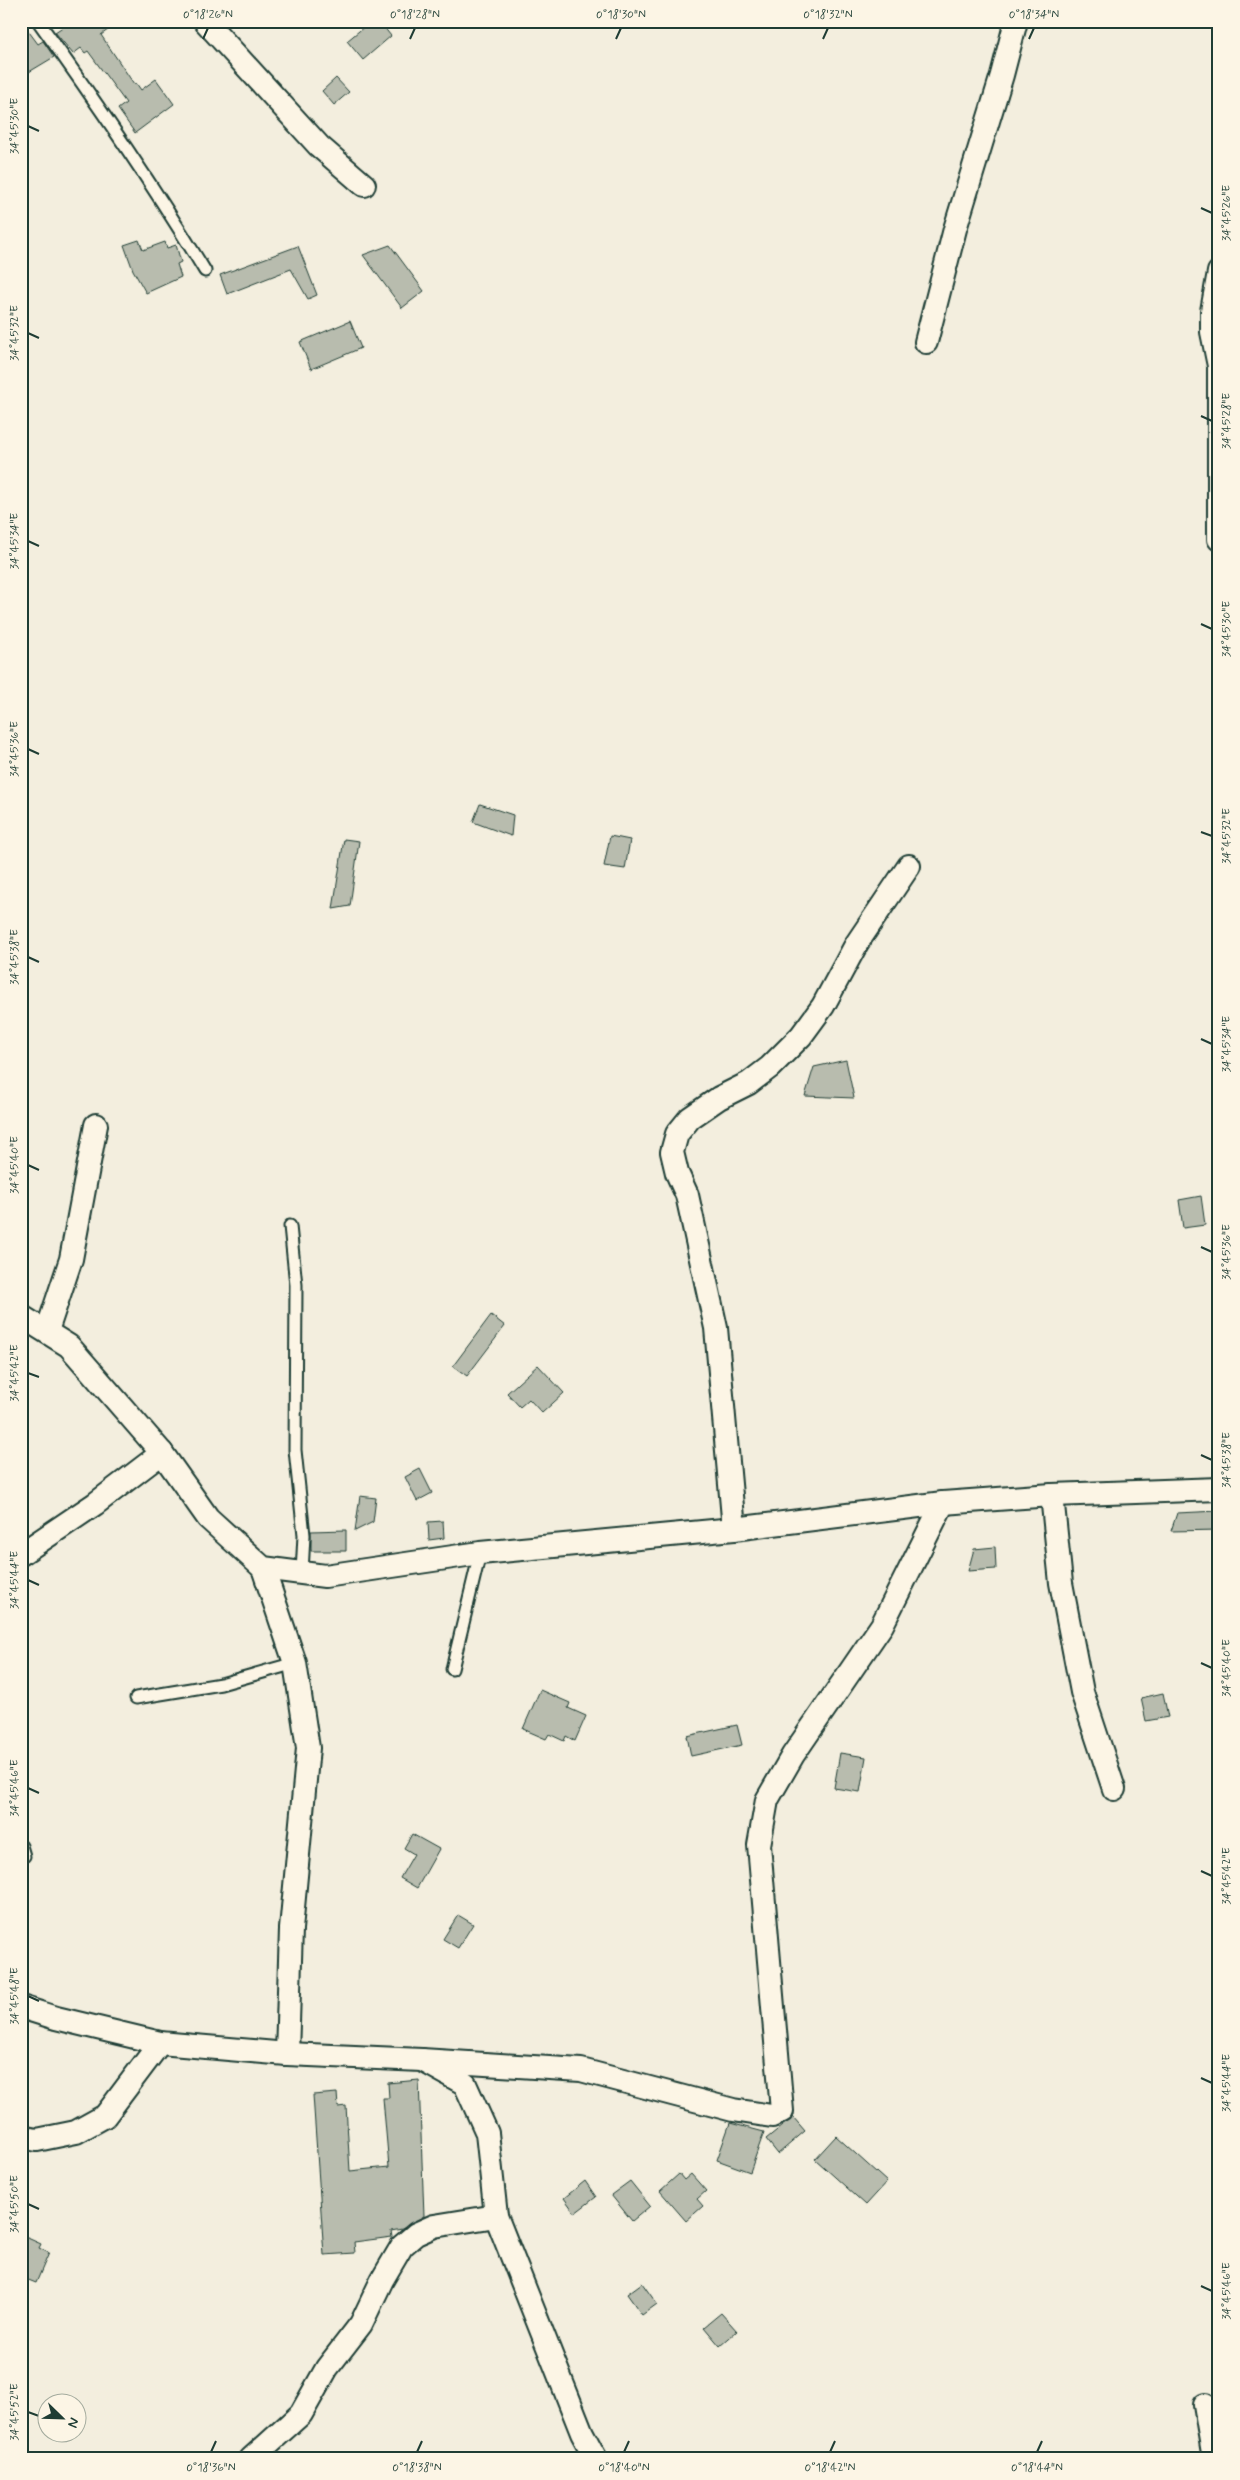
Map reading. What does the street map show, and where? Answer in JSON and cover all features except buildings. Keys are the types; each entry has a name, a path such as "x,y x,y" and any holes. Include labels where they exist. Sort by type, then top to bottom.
{"street":[{"path":"205,21 319,146 364,185"},
{"path":"926,342 955,229 1005,67 1016,21"},
{"path":"1219,272 1212,311 1212,332 1219,366 1219,539"},
{"path":"734,1529 716,1328 687,1195 677,1172 672,1152 677,1134 690,1118 770,1067 800,1036 823,1006 857,943 909,866"},
{"path":"46,1331 71,1259 96,1125"},
{"path":"21,1316 69,1346 83,1360 162,1453 208,1518 264,1568 295,1663 308,1748 291,1928 287,2054"},
{"path":"21,1554 95,1504 162,1453"},
{"path":"264,1568 324,1576 480,1553 734,1529 943,1503 1052,1495 1219,1489"},
{"path":"1052,1495 1060,1583 1082,1692 1114,1789"},
{"path":"21,2007 56,2018 160,2043 287,2054 581,2070 733,2110 772,2116 782,2111 760,1845 767,1800 793,1755 882,1625 943,1503"},
{"path":"21,2137 37,2140 76,2132 105,2116 160,2043"},
{"path":"422,2060 465,2084 487,2133 496,2216 582,2433 596,2459"},
{"path":"251,2459 301,2414 327,2368 362,2324 402,2246 416,2234 434,2226 496,2216"},
{"path":"1205,2405 1214,2459"}],"lane":[{"path":"38,21 164,204 205,271"},
{"path":"290,1226 296,1285 295,1450 304,1535 302,1573"},
{"path":"452,1669 480,1553"},
{"path":"136,1698 222,1684 295,1663"}]}
